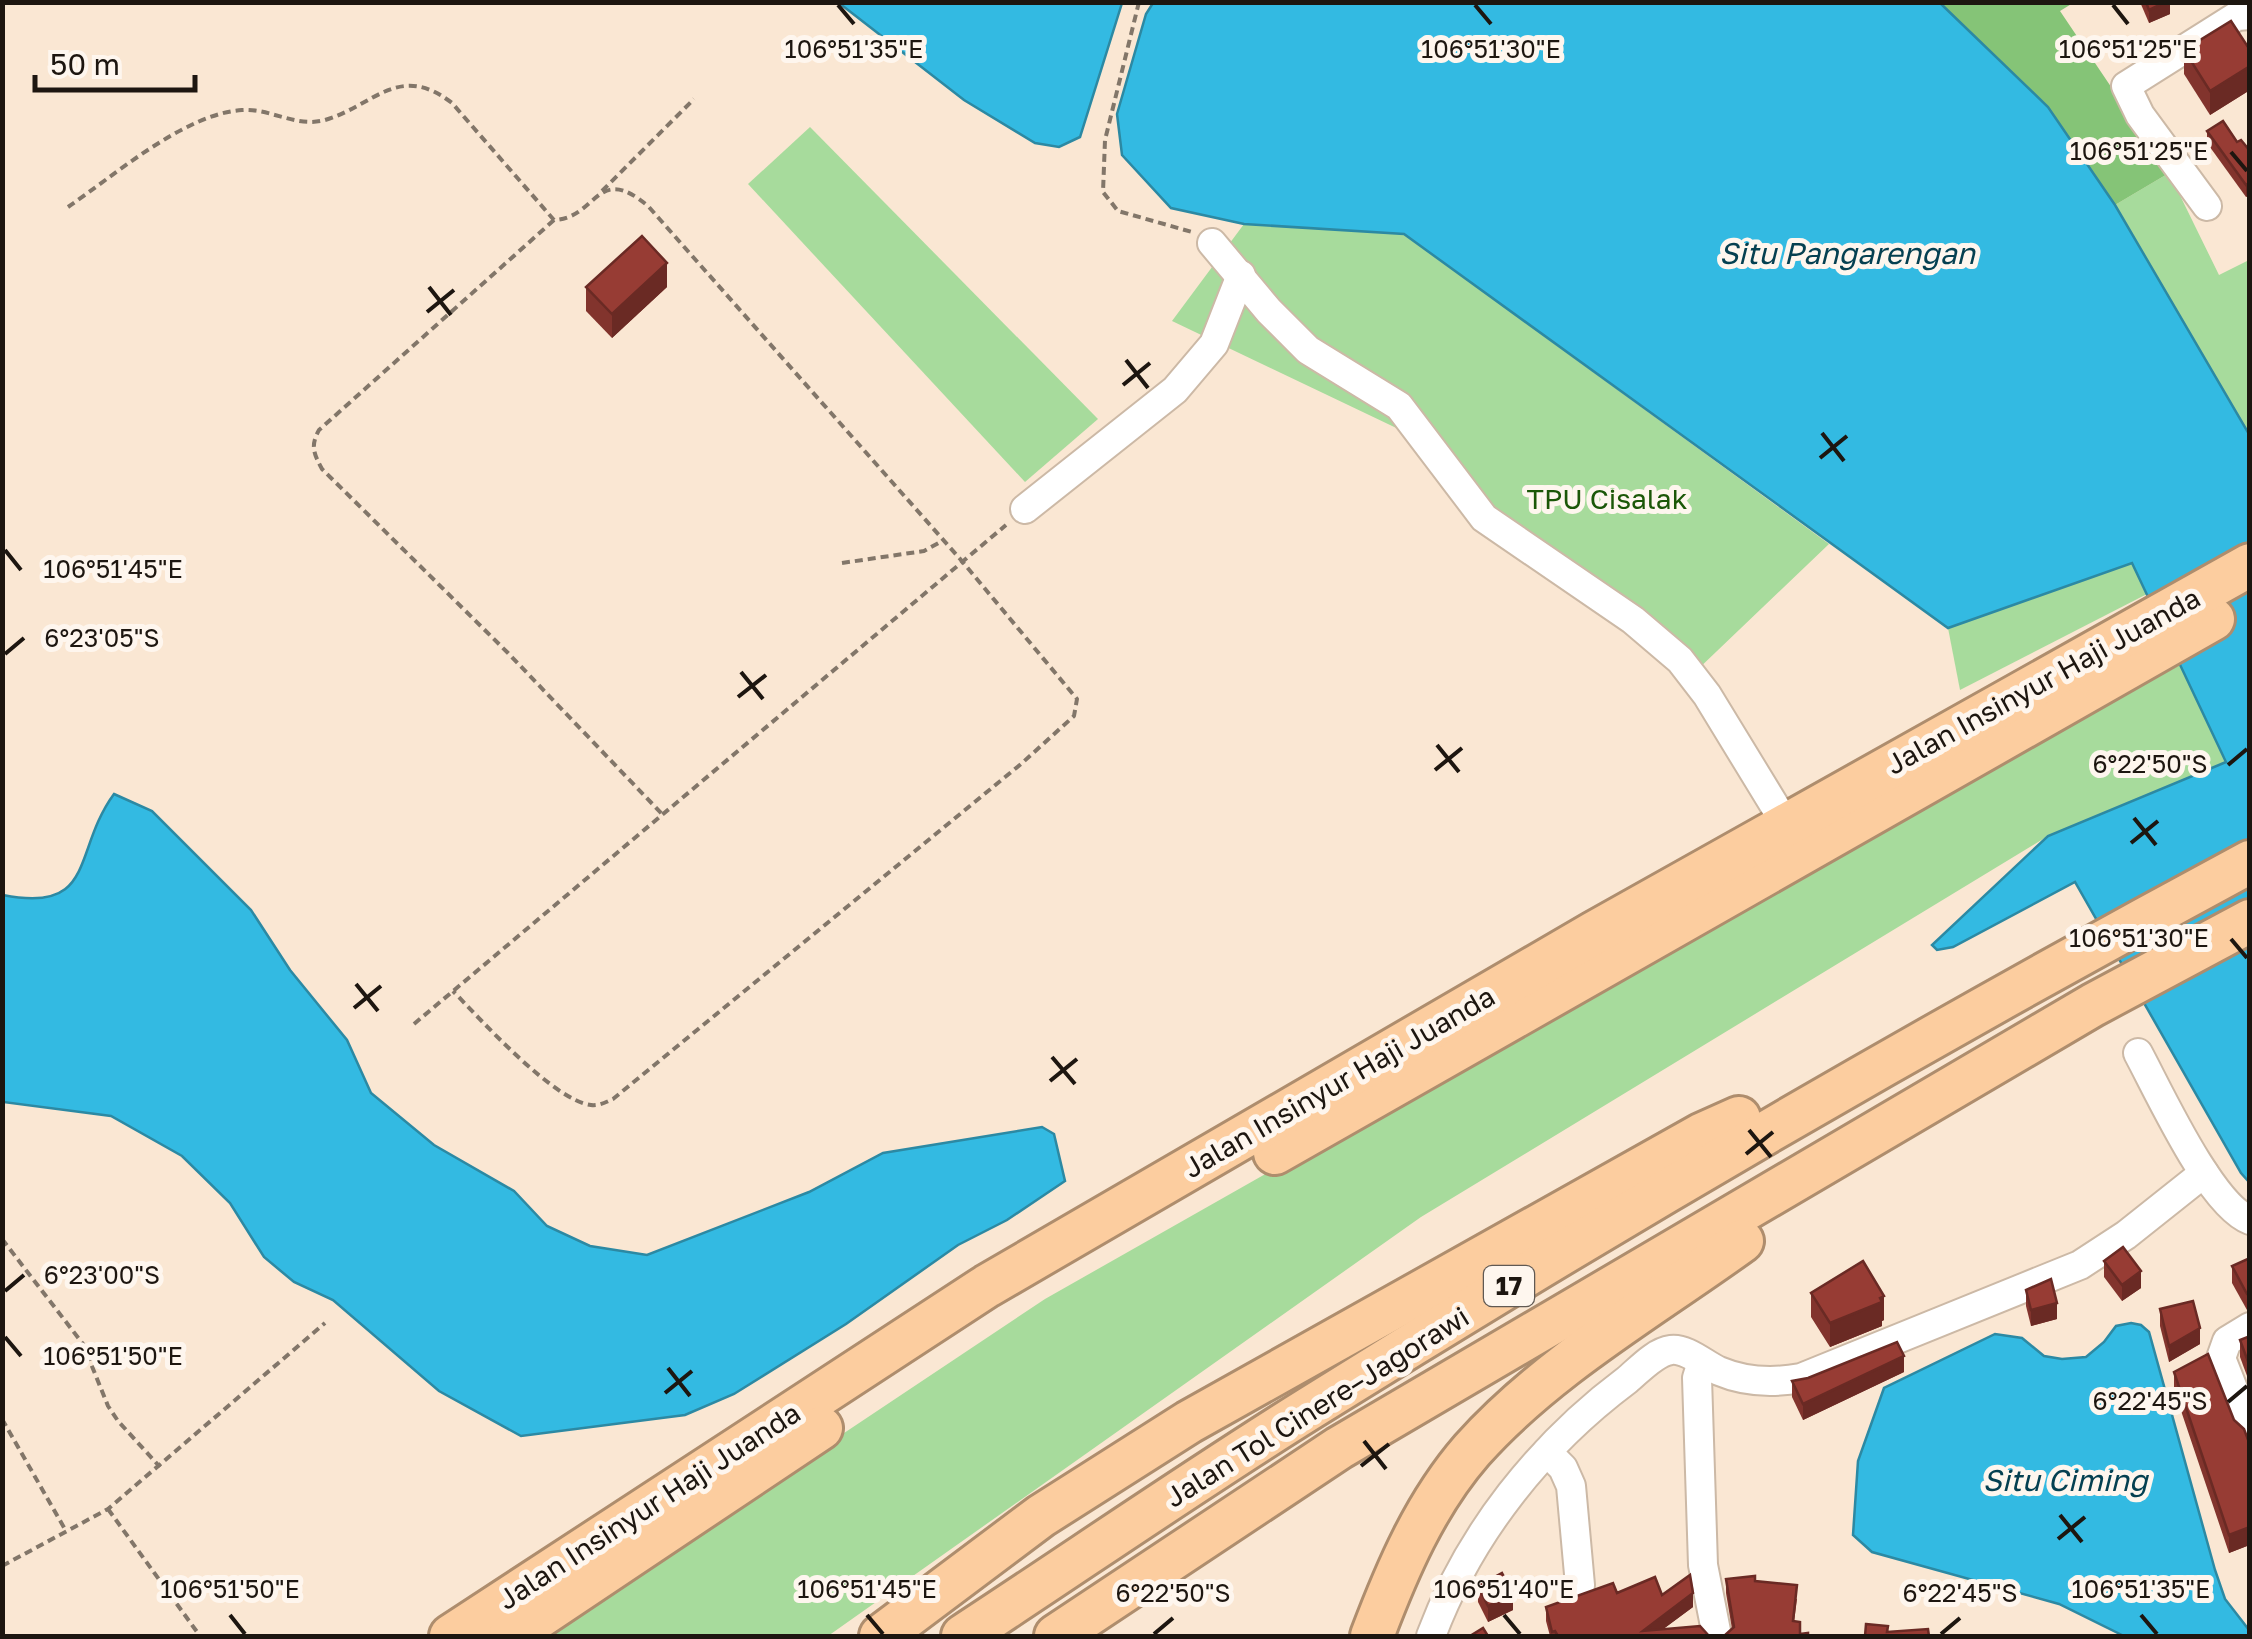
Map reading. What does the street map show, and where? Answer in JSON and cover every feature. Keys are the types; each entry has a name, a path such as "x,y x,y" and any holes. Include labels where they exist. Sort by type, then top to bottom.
{"highway":[{"name":"Jalan Insinyur Haji Juanda","path":"451,1636 988,1286 2106,662 2250,565"},
{"name":"Jalan Insinyur Haji Juanda","path":"510,1636 989,1318 1603,946 1787,826 2106,662 2250,598"},
{"name":"Jalan Tol Cinere–Jagorawi","path":"964,1636 1307,1410 1682,1180 1940,1031 2250,862"},
{"name":"Jalan Tol Cinere–Jagorawi","path":"1056,1636 1339,1448 2093,1005 2250,921"},
{"path":"881,1636 1041,1516 1189,1422 1701,1135 1940,1031"},
{"path":"1372,1636 1394,1578 1425,1515 1470,1452 1520,1402 1936,1100"}],"street":[{"path":"2206,206 2140,115 2126,86 2237,16 2250,16"},
{"path":"1212,242 1308,350 1399,406 1484,518 1658,639 1680,660 1707,695 1787,826"},
{"path":"1026,509 1175,390 1214,344 1241,276"},
{"path":"2138,1053 2204,1172 2232,1209 2250,1220"},
{"path":"1430,1636 1480,1539 1527,1473 1608,1394 1660,1354 1680,1351 1730,1375 1766,1381 1801,1378 1825,1370 2080,1266 2126,1235 2204,1172"},
{"path":"2250,1327 2222,1348 2222,1367 2250,1432"},
{"path":"1702,1362 1698,1378 1703,1565 1717,1636"},
{"path":"1546,1452 1563,1468 1571,1486 1580,1586"}],"path":[{"path":"1138,2 1105,140 1103,192 1118,211 1196,233 1212,242"},
{"path":"68,207 181,132 222,114 245,110 314,122 328,119 382,90 422,86 452,103 554,220"},
{"path":"662,814 336,482 314,454 312,442 319,430 554,220 573,215 601,192 694,99"},
{"path":"453,991 507,1047 570,1098 589,1106 601,1105 1021,764 1074,716 1076,700 962,560 648,206 625,190 601,192"},
{"path":"414,1024 1026,509"},
{"path":"842,563 924,551 944,540"},
{"path":"2,1239 83,1344 118,1421 160,1466"},
{"path":"2,1566 108,1509 325,1322"},
{"path":"2,1419 66,1531"},
{"path":"108,1509 200,1636"}],"green space":[{"path":"1939,3 2073,3 2060,11 2169,173 2115,205 2048,107"},
{"path":"810,127 1098,419 1025,482 748,184"},
{"path":"2169,173 2219,275 2249,260 2249,434 2115,205"},
{"name":"TPU Cisalak","path":"1244,224 1404,234 1829,544 1694,673 1551,576 1411,435 1172,321"},
{"path":"2132,563 2147,594 1960,690 1948,628"},
{"path":"2180,665 2226,763 2048,836 1421,1217 828,1636 540,1636 1045,1299 1868,832"}],"water":[{"name":"Situ Pangarengan","path":"1939,2 2048,107 2115,205 2249,434 2249,1182 2075,882 1953,947 1937,950 1932,945 2048,836 2226,762 2132,563 1948,628 1404,234 1244,224 1171,208 1122,155 1117,114 1146,14 1153,3"},
{"path":"839,3 1122,3 1080,137 1059,147 1035,143 964,100"},
{"path":"114,794 152,811 251,910 290,970 347,1040 371,1093 434,1145 514,1191 547,1226 590,1246 647,1255 809,1192 883,1153 1042,1127 1054,1134 1065,1181 1007,1220 958,1245 846,1324 734,1394 685,1415 521,1436 439,1391 333,1300 294,1282 264,1257 230,1203 182,1156 111,1116 3,1102 3,895 33,898 54,895 68,886 78,873 101,815"},
{"name":"Situ Ciming","path":"2131,1323 2149,1332 2215,1570 2225,1599 2249,1630 2249,1636 2124,1636 2059,1604 1872,1552 1853,1535 1858,1461 1884,1388 1995,1334 2022,1338 2044,1356 2062,1359 2086,1357 2116,1326"}],"building":[{"path":"2146,2 2166,2 2149,10"},
{"path":"2231,21 2250,50 2250,66 2210,91 2184,50"},
{"path":"2223,121 2237,142 2241,140 2250,151 2250,182 2246,185 2207,131"},
{"path":"642,236 667,263 612,314 586,287"},
{"path":"2123,1247 2141,1271 2122,1285 2104,1261"},
{"path":"2250,1258 2250,1294 2247,1294 2232,1266"},
{"path":"1863,1261 1884,1296 1880,1298 1882,1302 1830,1323 1811,1293"},
{"path":"2051,1279 2057,1303 2031,1310 2026,1290"},
{"path":"2193,1301 2200,1328 2169,1346 2160,1309"},
{"path":"2250,1336 2250,1367 2240,1340"},
{"path":"1897,1342 1904,1356 1803,1404 1792,1381"},
{"path":"2208,1354 2234,1420 2244,1429 2250,1445 2250,1533 2247,1528 2229,1535 2174,1372"},
{"path":"1502,1573 1513,1593 1488,1606 1478,1586"},
{"path":"1690,1575 1693,1593 1643,1631 1700,1626 1709,1636 1558,1636 1552,1632 1546,1607 1613,1583 1617,1593 1655,1577 1662,1595"},
{"path":"1755,1576 1755,1581 1797,1585 1793,1621 1800,1622 1800,1634 1808,1636 1724,1636 1734,1627 1726,1579"},
{"path":"1866,1624 1888,1626 1887,1632 1928,1629 1929,1636 1865,1636"},
{"path":"1483,1628 1488,1636 1470,1636"}]}
